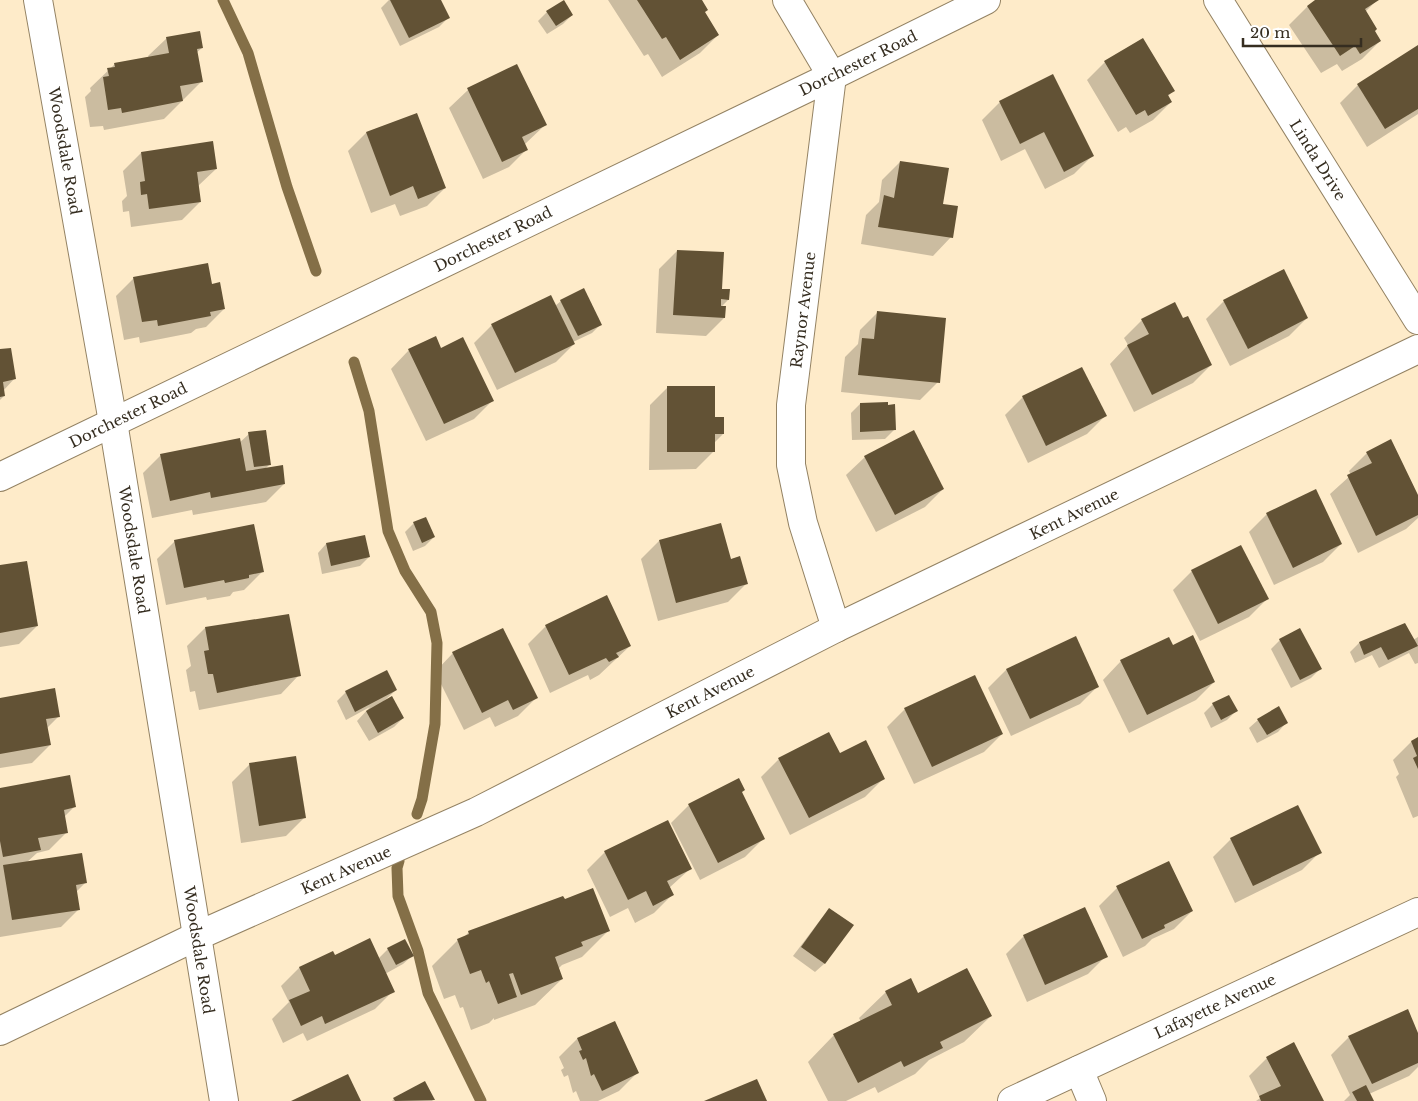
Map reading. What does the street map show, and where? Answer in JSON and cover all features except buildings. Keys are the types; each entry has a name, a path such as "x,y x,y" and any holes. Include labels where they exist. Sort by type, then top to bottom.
{"street":[{"name":"Woodsdale Road","path":"38,0 113,422 224,1101"},
{"path":"787,0 832,76"},
{"name":"Dorchester Road","path":"0,477 986,0"},
{"name":"Linda Drive","path":"1218,0 1418,320"},
{"name":"Raynor Avenue","path":"832,76 791,405 791,465 803,523 836,628"},
{"name":"Kent Avenue","path":"0,1031 197,936 476,812 836,628 1418,349"},
{"name":"Lafayette Avenue","path":"1012,1101 1418,912"},
{"path":"1079,1070 1092,1101"}],"waterway":[{"path":"223,0 248,53 287,187 316,271"},
{"path":"354,362 369,411 388,531 405,571 431,612 437,643 435,724 422,799 417,814"},
{"path":"399,861 397,868 398,896 418,951 428,993 481,1101"}]}
